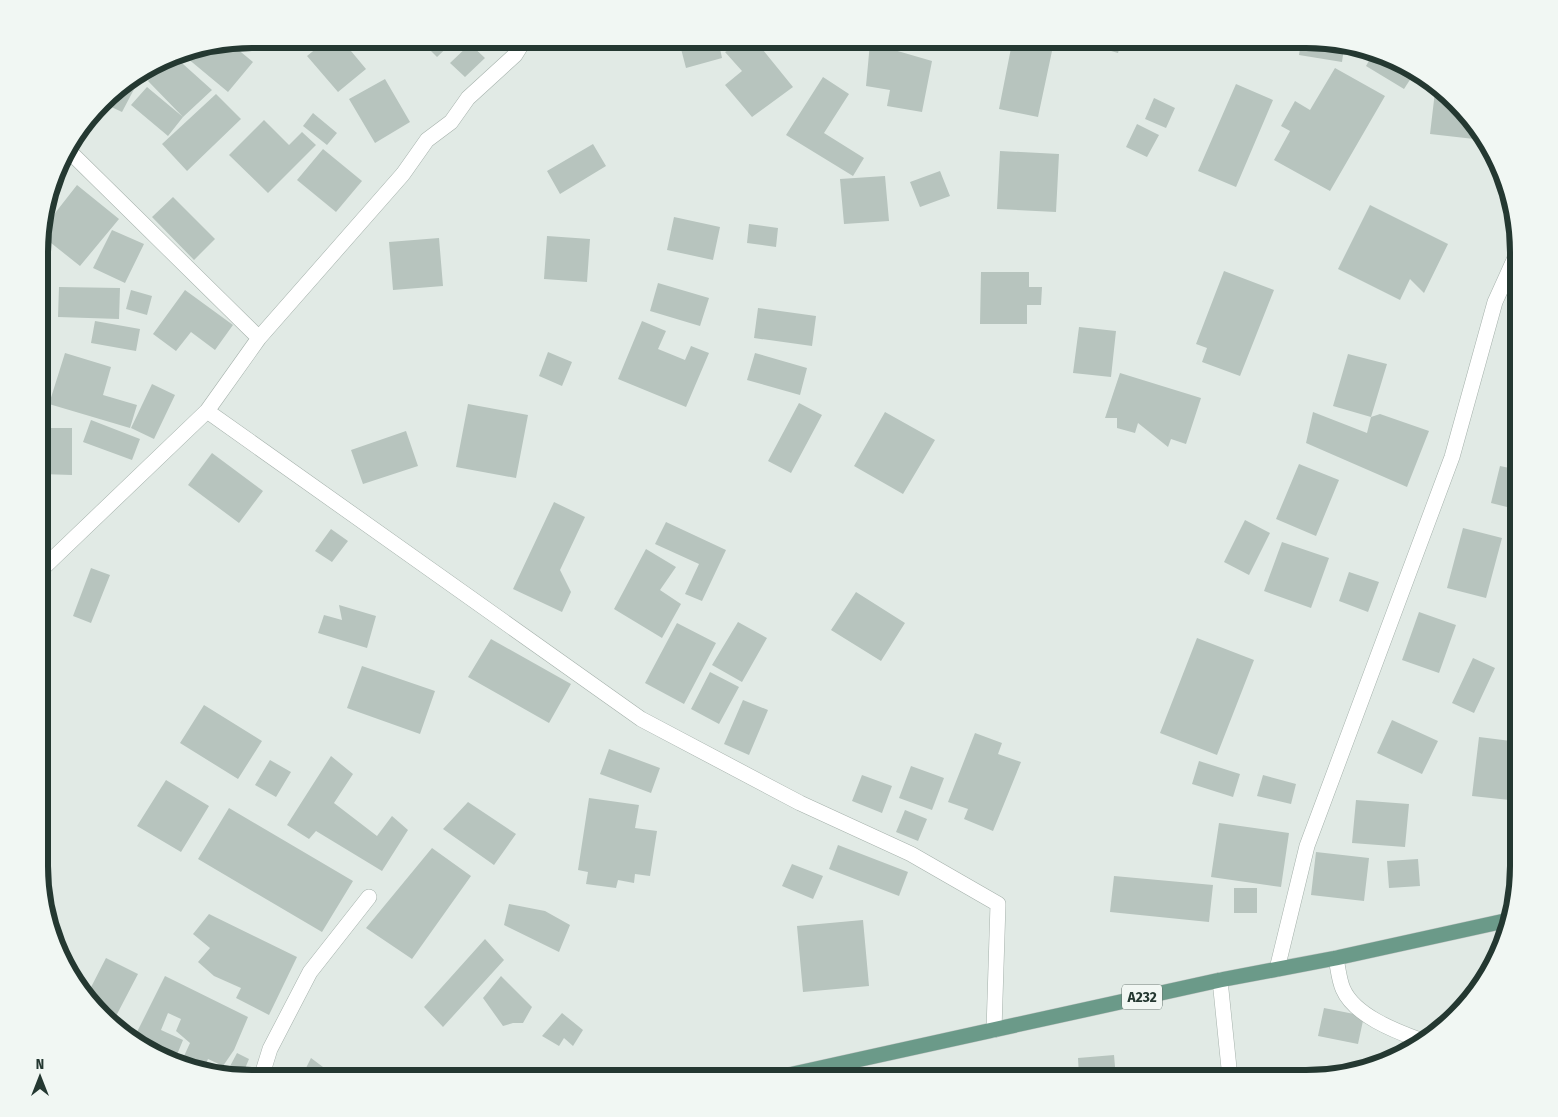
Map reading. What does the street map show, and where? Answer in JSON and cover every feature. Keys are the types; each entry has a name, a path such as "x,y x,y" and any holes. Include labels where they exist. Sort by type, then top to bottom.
{"main road":[{"name":"A232","path":"812,1070 1220,980 1336,958 1503,921"}],"street":[{"path":"48,562 207,411 258,338 402,174 427,140 451,122 468,98 514,55 519,48"},
{"path":"73,154 258,338"},
{"path":"1278,969 1307,846 1452,457 1495,302 1510,269"},
{"path":"207,411 641,719 800,803 911,854 998,904 999,926 994,1030"},
{"path":"263,1070 270,1049 310,972 369,897"},
{"path":"1336,958 1343,989 1357,1009 1400,1033 1415,1038"},
{"path":"1220,980 1229,1070"}],"building":[{"path":"236,48 253,62 228,92 187,58 212,51"},
{"path":"317,48 348,48 366,69 338,92 307,56"},
{"path":"428,48 446,48 437,57"},
{"path":"466,48 474,48 485,58 465,77 450,63"},
{"path":"681,48 720,48 722,58 686,68"},
{"path":"732,48 761,48 793,87 752,117 725,85 742,71 725,52"},
{"path":"870,48 887,48 932,61 922,112 887,106 890,90 866,86"},
{"path":"921,48 933,48 932,51"},
{"path":"1011,48 1037,48 1052,51 1038,117 999,109"},
{"path":"1101,48 1119,48 1118,53"},
{"path":"1300,48 1344,51 1342,62 1299,55"},
{"path":"1371,58 1412,77 1404,89 1366,66"},
{"path":"179,61 212,90 183,117 148,81 158,71"},
{"path":"1335,68 1385,96 1330,191 1274,160 1290,131 1281,126 1295,101 1310,110"},
{"path":"823,77 849,94 824,133 864,158 853,176 786,135"},
{"path":"385,79 410,122 375,143 349,99"},
{"path":"138,82 122,112 109,106"},
{"path":"1236,84 1273,100 1236,187 1198,171"},
{"path":"147,87 183,117 168,136 131,105"},
{"path":"1435,93 1451,107 1477,139 1430,134"},
{"path":"216,94 241,119 187,171 162,144"},
{"path":"1154,98 1175,108 1166,128 1145,119"},
{"path":"313,113 337,133 327,145 303,126"},
{"path":"264,120 289,145 302,132 316,145 268,193 229,155"},
{"path":"1137,124 1159,135 1147,157 1126,147"},
{"path":"593,144 606,166 560,194 547,171"},
{"path":"323,149 362,181 336,212 297,180"},
{"path":"1000,151 1059,154 1056,212 997,209"},
{"path":"940,171 950,196 920,207 910,182"},
{"path":"885,176 889,221 844,224 840,179"},
{"path":"77,185 119,219 80,266 48,241 50,220"},
{"path":"173,197 215,239 194,260 152,217"},
{"path":"1370,205 1448,244 1424,293 1410,279 1400,300 1338,269"},
{"path":"674,217 720,227 713,260 667,250"},
{"path":"749,224 778,228 776,247 747,243"},
{"path":"112,230 144,244 125,283 93,268"},
{"path":"547,236 590,239 587,282 544,279"},
{"path":"439,238 443,286 393,290 389,242"},
{"path":"1224,271 1274,290 1240,376 1202,362 1207,348 1196,344"},
{"path":"981,272 1029,272 1029,287 1042,287 1041,305 1027,305 1027,324 980,324"},
{"path":"658,283 709,298 700,326 650,311"},
{"path":"59,287 120,288 119,319 58,317"},
{"path":"131,290 152,296 147,315 126,309"},
{"path":"185,290 233,325 215,350 191,332 176,351 153,334"},
{"path":"758,308 816,316 812,346 754,338"},
{"path":"95,321 140,329 136,351 91,343"},
{"path":"642,321 666,331 658,349 685,360 691,346 709,353 686,407 618,379"},
{"path":"1079,327 1116,331 1111,377 1073,373"},
{"path":"548,352 572,362 562,386 539,376"},
{"path":"65,353 111,367 103,395 137,405 130,428 49,404"},
{"path":"755,353 807,368 800,395 747,380"},
{"path":"1348,354 1387,364 1371,417 1333,406"},
{"path":"1120,373 1201,398 1186,444 1171,439 1168,447 1138,423 1135,433 1117,428 1117,418 1105,418"},
{"path":"152,384 175,395 154,439 131,428"},
{"path":"799,403 822,415 791,473 768,461"},
{"path":"468,404 528,415 516,478 456,467"},
{"path":"885,412 935,440 903,494 854,466"},
{"path":"1313,412 1367,433 1371,417 1380,414 1429,431 1407,487 1306,443"},
{"path":"91,420 140,439 132,460 83,442"},
{"path":"48,428 72,428 72,475 48,474"},
{"path":"406,431 418,466 363,484 351,450"},
{"path":"212,453 263,491 239,523 188,485"},
{"path":"1299,464 1339,480 1316,536 1276,519"},
{"path":"1500,466 1510,468 1510,508 1491,503"},
{"path":"554,502 585,517 560,570 571,592 562,612 513,589"},
{"path":"1245,520 1270,533 1249,575 1224,562"},
{"path":"666,522 726,550 702,601 685,594 699,564 655,544"},
{"path":"1463,528 1502,538 1486,598 1447,588"},
{"path":"331,529 348,541 332,562 315,551"},
{"path":"1282,542 1329,558 1311,608 1264,591"},
{"path":"646,549 676,567 660,590 681,604 662,638 614,609"},
{"path":"91,568 110,575 91,623 73,616"},
{"path":"1349,572 1379,582 1368,612 1339,601"},
{"path":"856,592 905,623 881,661 831,630"},
{"path":"339,605 376,616 367,648 318,633 324,615 342,620"},
{"path":"1419,612 1456,625 1439,673 1402,660"},
{"path":"738,622 767,638 742,682 712,665"},
{"path":"677,623 716,643 684,704 645,683"},
{"path":"1197,638 1254,660 1217,755 1160,733"},
{"path":"491,639 571,684 549,723 468,677"},
{"path":"1473,658 1495,668 1474,713 1452,703"},
{"path":"362,666 435,691 420,734 347,708"},
{"path":"710,672 739,687 719,724 691,709"},
{"path":"743,700 768,710 749,755 724,744"},
{"path":"204,705 262,741 238,779 180,743"},
{"path":"1392,720 1438,741 1422,774 1377,753"},
{"path":"975,733 1002,743 998,754 1021,762 993,831 964,819 968,809 948,802"},
{"path":"1479,737 1510,741 1510,800 1472,796"},
{"path":"609,749 660,768 651,793 600,774"},
{"path":"331,756 353,774 334,803 377,836 392,816 408,830 382,871 316,831 309,839 287,825"},
{"path":"270,760 291,772 276,797 255,785"},
{"path":"1199,761 1240,774 1233,797 1192,784"},
{"path":"911,766 944,778 932,810 899,798"},
{"path":"862,775 892,786 882,813 852,801"},
{"path":"1263,775 1296,784 1291,804 1257,796"},
{"path":"166,780 209,806 181,852 137,826"},
{"path":"589,798 639,805 635,828 657,831 650,876 635,874 634,883 618,880 616,888 586,884 588,872 578,870"},
{"path":"1356,800 1409,804 1405,847 1352,843"},
{"path":"468,802 516,834 494,865 443,829"},
{"path":"229,808 353,881 322,932 198,859"},
{"path":"905,810 927,819 918,841 896,832"},
{"path":"1219,823 1289,833 1281,887 1211,877"},
{"path":"838,845 908,872 899,896 829,869"},
{"path":"432,848 471,876 412,959 366,928"},
{"path":"1316,852 1369,858 1364,901 1311,895"},
{"path":"1418,859 1420,886 1389,888 1387,861"},
{"path":"792,864 823,876 813,899 782,886"},
{"path":"1114,876 1213,885 1209,922 1110,912"},
{"path":"1234,888 1257,888 1257,913 1234,913"},
{"path":"509,904 545,911 570,925 559,952 504,925"},
{"path":"209,914 297,957 269,1015 236,998 241,988 214,976 198,962 210,948 193,934"},
{"path":"863,920 869,986 803,992 797,926"},
{"path":"485,939 504,960 443,1027 424,1007"},
{"path":"106,958 138,974 115,1017 90,990"},
{"path":"165,976 248,1017 234,1050 223,1066 208,1059 206,1065 183,1058 190,1043 176,1031 181,1019 168,1013 161,1030 183,1040 177,1055 136,1034"},
{"path":"501,976 532,1007 523,1023 503,1026 483,998"},
{"path":"1324,1008 1364,1016 1358,1044 1318,1036"},
{"path":"562,1013 583,1030 573,1046 564,1038 559,1046 542,1036"},
{"path":"237,1053 249,1059 245,1069 229,1068"},
{"path":"1114,1055 1115,1070 1079,1070 1078,1058"},
{"path":"311,1058 327,1070 305,1070"}]}
